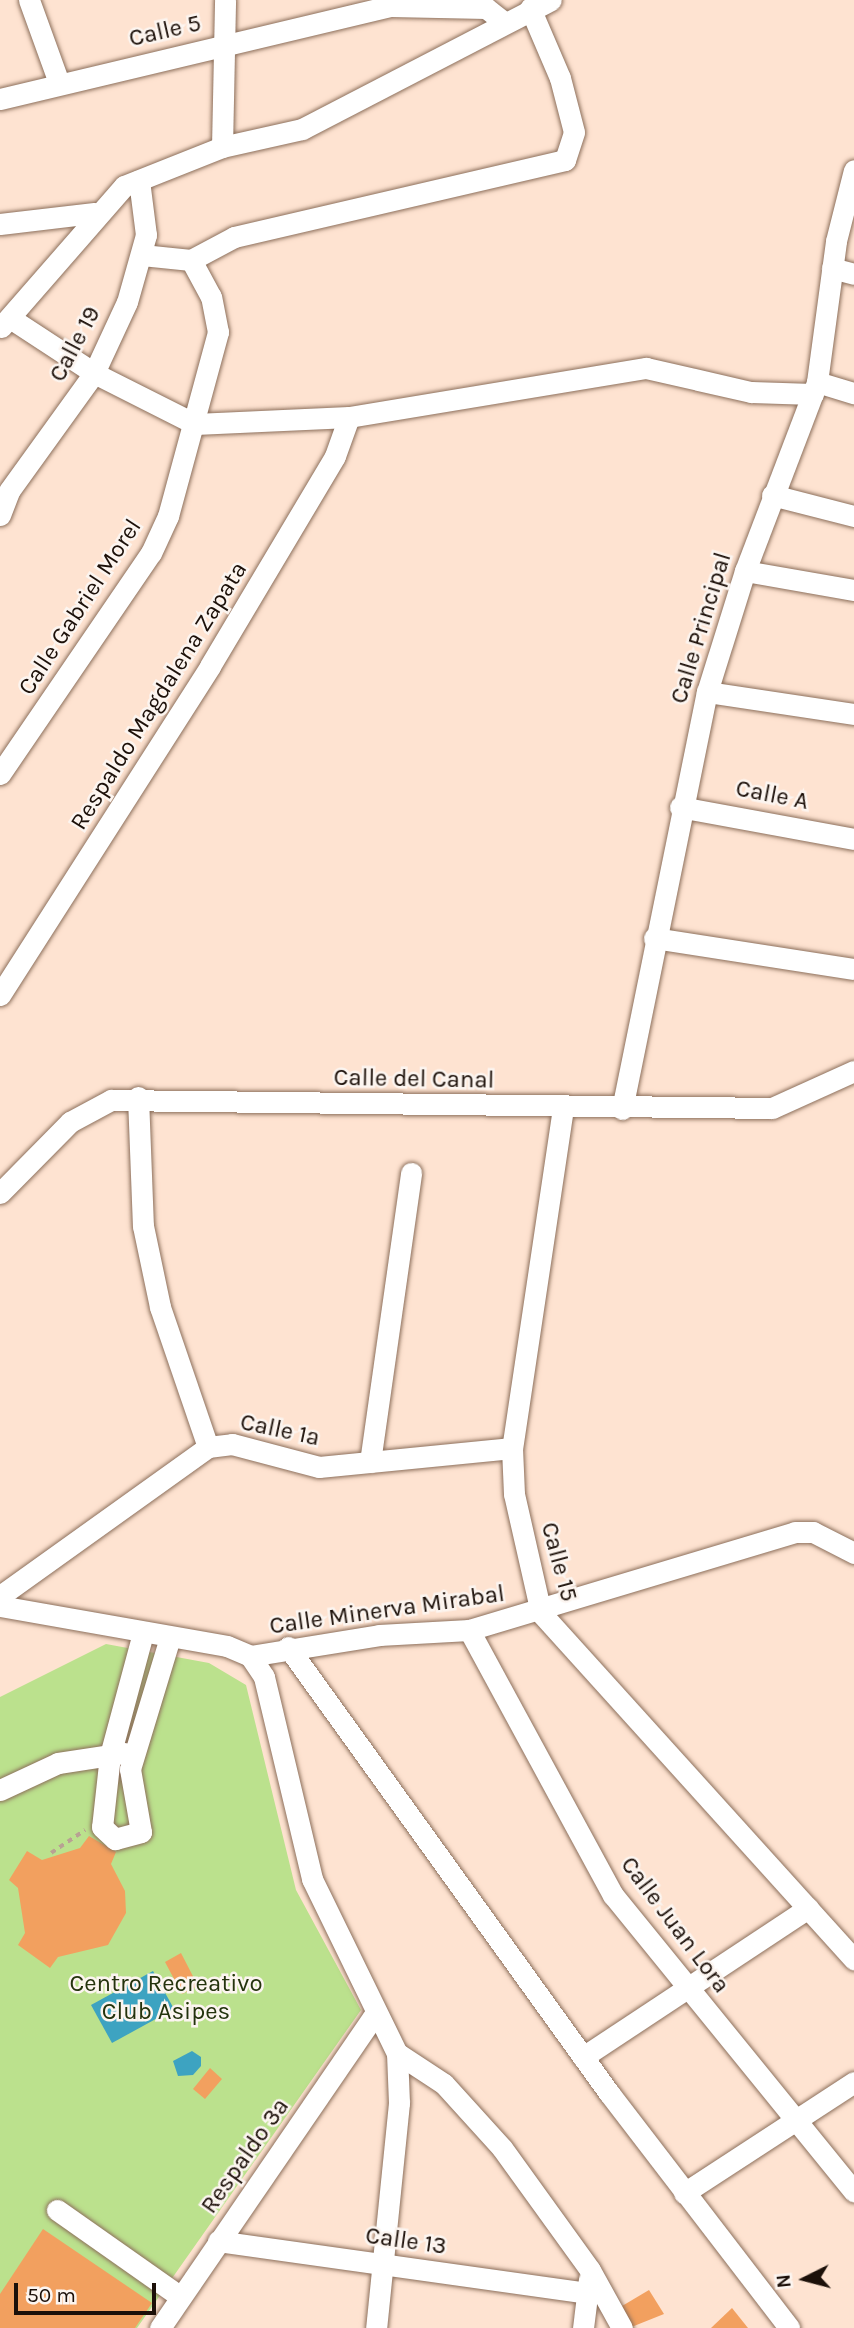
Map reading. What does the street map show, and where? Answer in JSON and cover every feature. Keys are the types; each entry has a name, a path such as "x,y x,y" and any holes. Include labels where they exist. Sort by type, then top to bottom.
{"street":[{"path":"29,0 59,83"},
{"path":"222,147 225,0"},
{"path":"551,0 530,8 302,129 222,147 139,180 94,213 5,323 94,373 194,424 349,417 646,368 727,388 815,388 854,393"},
{"name":"Calle 5","path":"0,99 390,6 486,8 504,22"},
{"path":"142,255 191,260 234,237 565,160 574,132 561,78 530,8"},
{"name":"Calle Principal","path":"622,1109 680,807 707,692 772,495 815,388 832,268 850,202 854,170"},
{"name":"Calle 19","path":"0,515 9,491 94,373 142,255 139,180"},
{"path":"0,224 94,213"},
{"name":"Calle Gabriel Morel","path":"0,774 151,552 194,424 218,331 211,297 191,260"},
{"path":"832,268 854,274"},
{"name":"Respaldo Magdalena Zapata","path":"0,995 210,666 335,456 349,417"},
{"path":"772,495 854,516"},
{"path":"745,571 854,590"},
{"path":"707,692 854,714"},
{"name":"Calle A","path":"680,807 854,839"},
{"path":"654,938 854,969"},
{"name":"Calle del Canal","path":"0,1193 8,1169 70,1122 111,1100 138,1097 563,1108 772,1108 854,1071"},
{"path":"138,1097 143,1226 160,1307 208,1447"},
{"name":"Calle 15","path":"563,1108 512,1448 514,1494 541,1613 854,1959"},
{"path":"370,1462 411,1173"},
{"name":"Calle 1ª","path":"0,1596 208,1447 232,1444 319,1467 512,1448"},
{"name":"Calle Minerva Mirabal","path":"0,1606 170,1637 250,1656 288,1647 469,1630 541,1613 794,1532 813,1532 854,1553"},
{"name":"Calle Juan Lora","path":"469,1630 613,1895 854,2192"},
{"path":"143,1633 110,1755 101,1819 104,1834 115,1839 141,1832 132,1752 170,1637"},
{"path":"288,1647 583,2057 789,2328"},
{"path":"250,1656 264,1676 312,1879 375,2014 397,2053 399,2103 380,2264 376,2328"},
{"path":"0,1790 58,1763 132,1752"},
{"path":"583,2057 808,1908"},
{"name":"Respaldo 3ª","path":"160,2328 375,2014"},
{"path":"397,2053 444,2084 494,2139 590,2270 622,2328"},
{"path":"684,2193 854,2082"},
{"path":"57,2210 181,2297"},
{"name":"Calle 13","path":"218,2241 587,2293"},
{"path":"583,2328 590,2270"}],"path":[{"path":"51,1853 101,1819"}],"green space":[{"name":"Centro Recreativo Club Asipes","path":"106,1644 209,1663 246,1685 296,1890 361,2010 137,2328 0,2328 0,1697"}],"water":[{"path":"153,1971 174,2009 112,2043 91,2005"},
{"path":"192,2051 201,2057 201,2066 193,2075 178,2076 173,2061"}],"building":[{"path":"89,1836 116,1852 111,1864 125,1891 126,1913 108,1945 58,1957 50,1968 18,1945 25,1933 18,1888 9,1880 27,1851 42,1860 80,1848"},
{"path":"181,1953 198,1986 182,1994 165,1962"},
{"path":"210,2068 222,2079 205,2099 193,2089"},
{"path":"43,2229 152,2303 135,2328 0,2328 0,2294"},
{"path":"649,2290 664,2314 629,2328 617,2309"},
{"path":"732,2308 748,2328 711,2328"}]}
